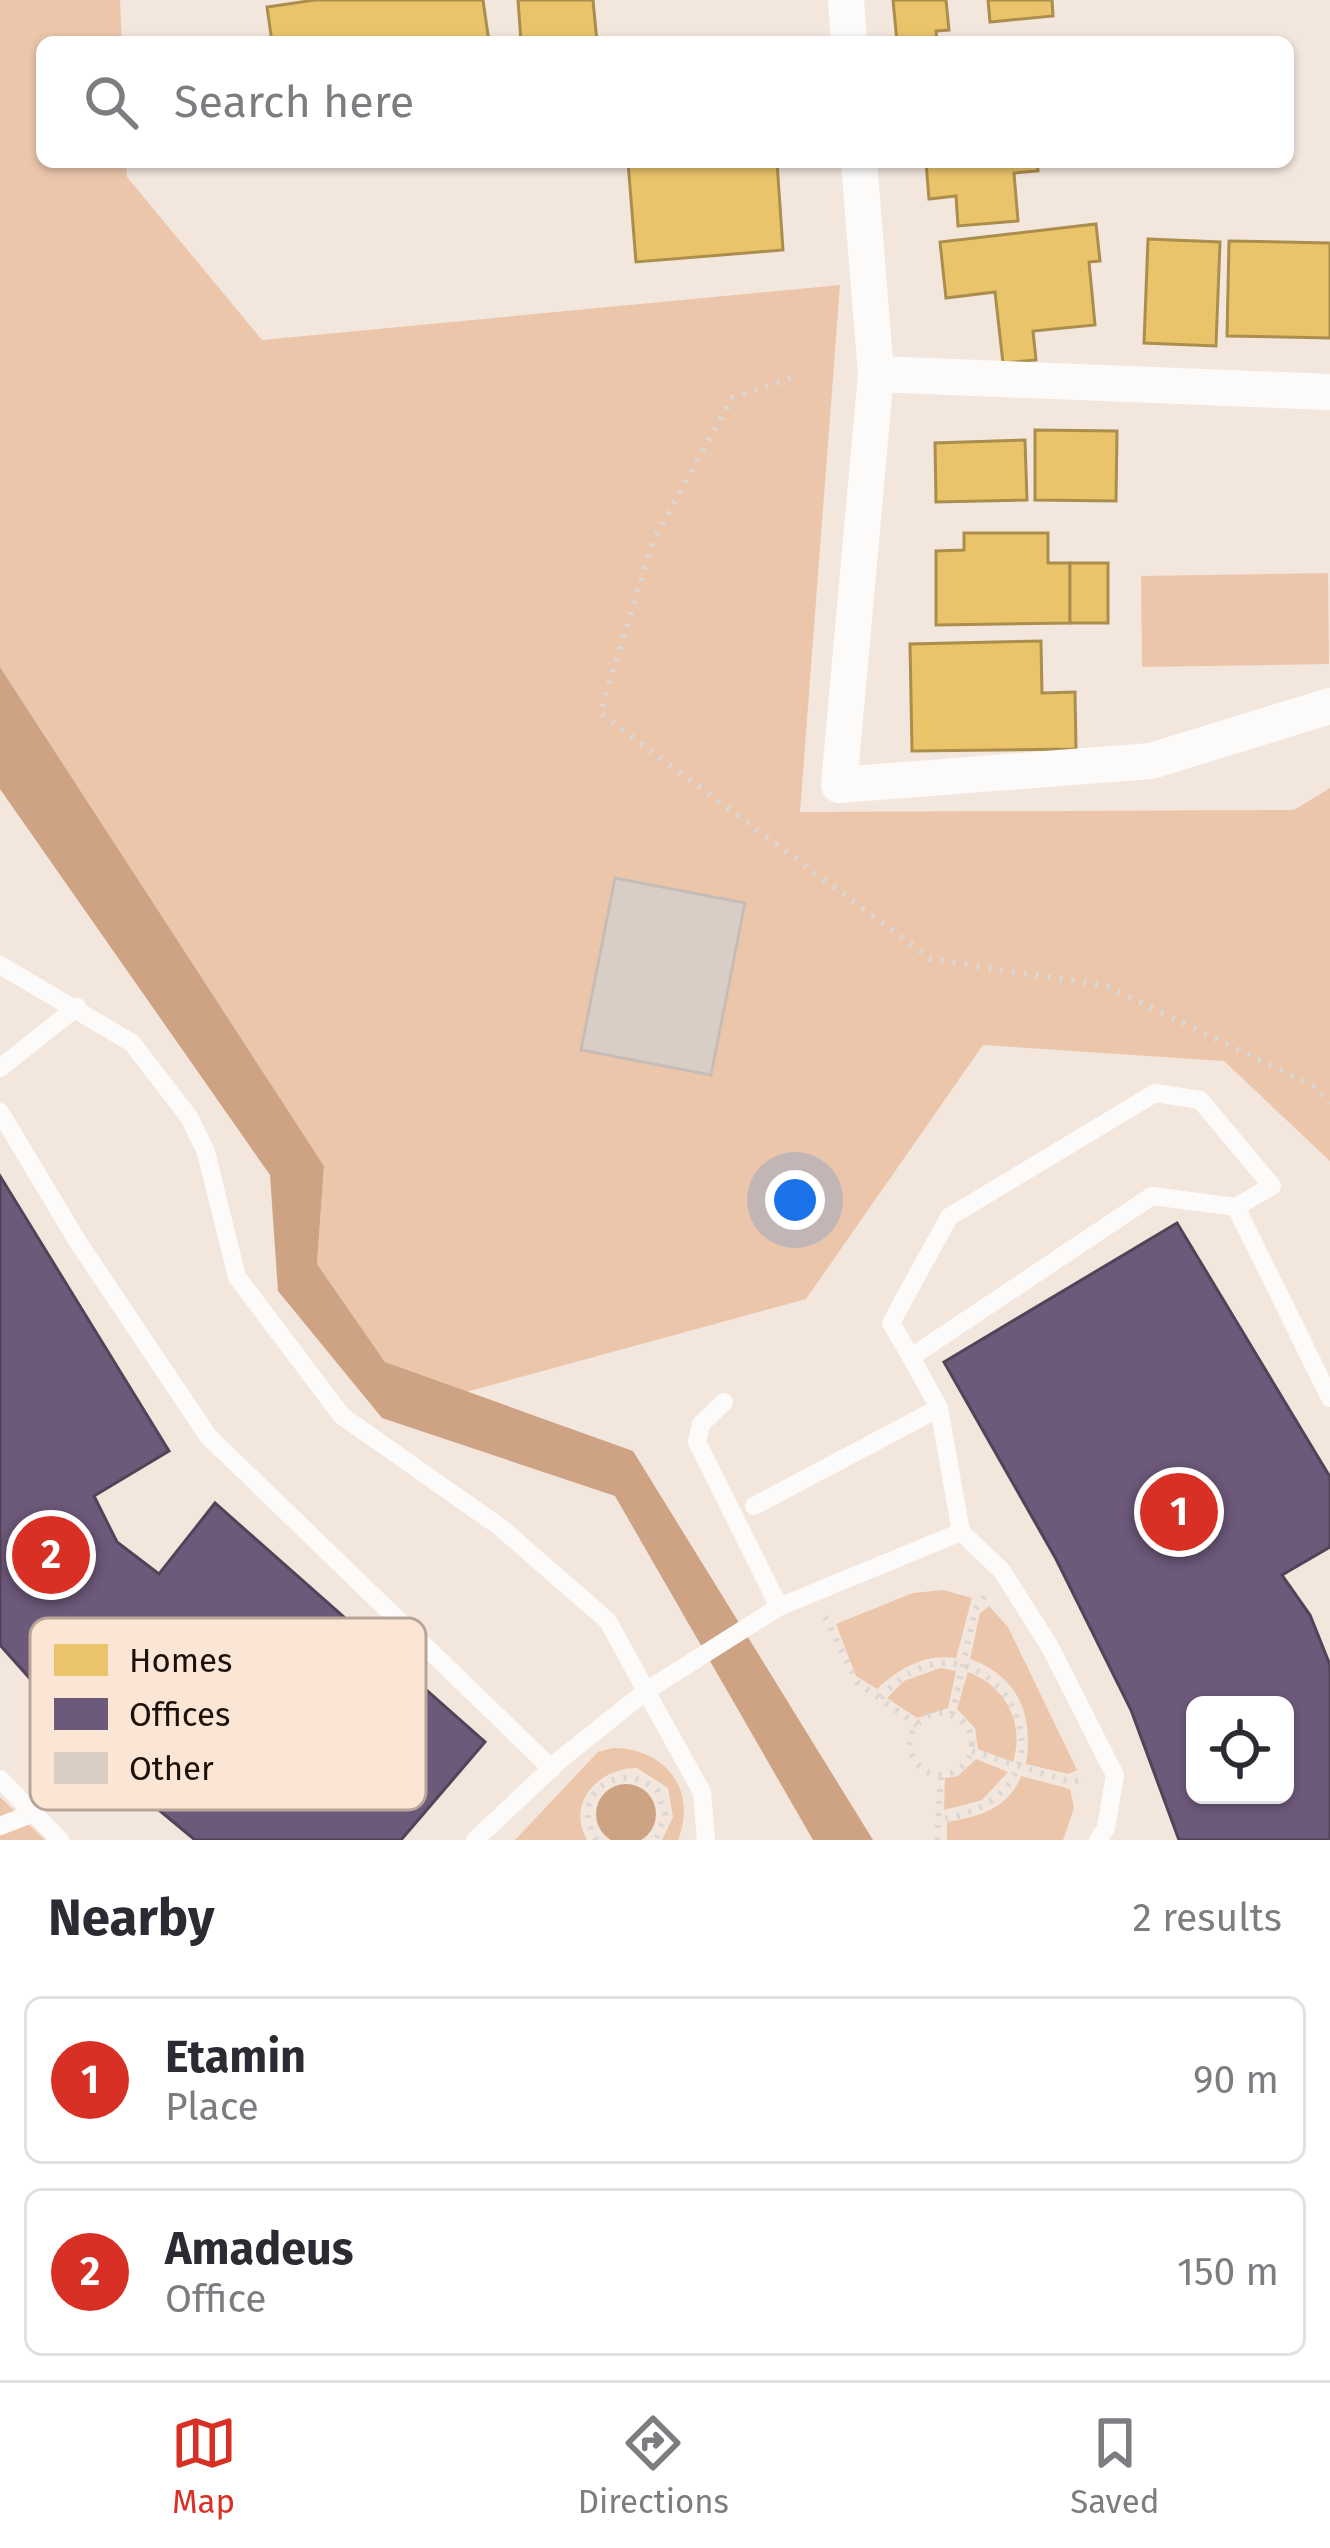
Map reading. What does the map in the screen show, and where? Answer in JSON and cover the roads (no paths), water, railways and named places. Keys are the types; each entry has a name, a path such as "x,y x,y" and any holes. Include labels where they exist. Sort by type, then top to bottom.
{"street":[{"path":"846,0 849,36"},
{"path":"859,168 876,374 838,785 1151,761 1330,706"},
{"path":"876,374 1330,392"}],"lane":[{"path":"0,965 133,1043 190,1118 206,1152 237,1277 342,1416 500,1527 608,1622 702,1792 706,1840"},
{"path":"0,1068 76,1007"},
{"path":"911,1357 1152,1196 1236,1207 1272,1186 1200,1100 1155,1093 949,1216 891,1323 939,1408 961,1532 1002,1571 1050,1647 1114,1775 1106,1836"},
{"path":"0,1112 78,1242 208,1436 396,1618"},
{"path":"1236,1207 1330,1399"},
{"path":"724,1402 701,1424 697,1442 778,1607"},
{"path":"754,1505 939,1408"},
{"path":"475,1840 552,1769 646,1691 687,1664 778,1607 961,1532"},
{"path":"426,1647 552,1769"},
{"path":"0,1779 30,1810"},
{"path":"30,1810 60,1840"},
{"path":"0,1826 34,1814"}],"place":[{"name":"Etamin","path":"1179,1512"},
{"name":"Amadeus","path":"51,1555"}]}
